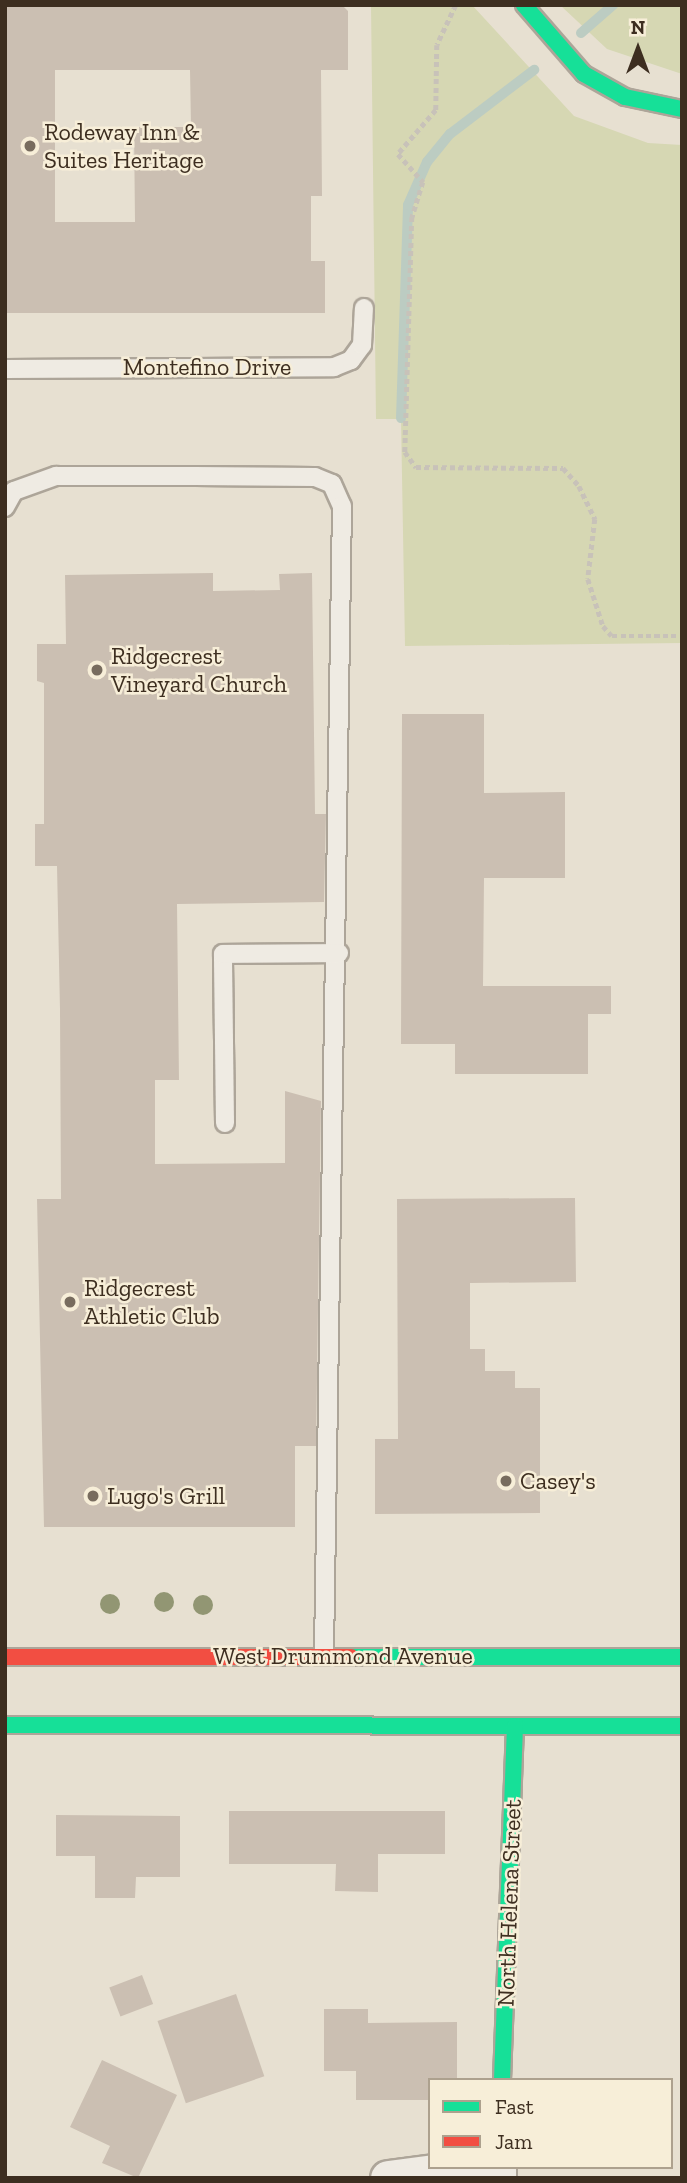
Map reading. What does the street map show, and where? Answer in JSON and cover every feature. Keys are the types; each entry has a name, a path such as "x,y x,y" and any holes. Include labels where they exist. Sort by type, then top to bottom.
{"main road":[{"path":"524,5 584,74 625,97 682,109"},
{"name":"West Drummond Avenue","path":"5,1657 682,1657"},
{"path":"5,1725 682,1726"},
{"name":"North Helena Street","path":"502,2078 516,1726"}],"street":[{"path":"388,2178 458,2169"}],"lane":[{"name":"Montefino Drive","path":"5,369 334,367 351,360 362,345 364,307"},
{"path":"5,507 14,491 56,477 315,477 332,484 342,506 339,953 324,1656"},
{"path":"225,1123 223,954 339,953"}],"path":[{"path":"456,5 437,45 436,110 398,154 420,177 412,217 405,452 416,467 563,468 579,486 595,519 588,579 603,626 611,636 682,636"}],"green space":[{"path":"371,5 472,5 574,116 648,143 682,145 682,643 405,646 401,419 376,419"},
{"path":"560,5 682,5 682,74 607,49"}],"building":[{"name":"Rodeway Inn & Suites Heritage","path":"5,5 342,5 348,11 348,70 321,70 322,196 311,196 311,261 325,261 325,313 5,313","holes":["55,70 190,70 191,127 134,127 135,222 55,222"]},
{"path":"213,573 213,591 280,590 279,574 312,573 315,814 326,814 324,902 177,904 179,1080 155,1080 155,1164 285,1163 285,1091 321,1101 316,1446 295,1446 295,1527 44,1527 37,1199 61,1199 60,1010 57,866 35,866 35,824 44,824 44,683 37,681 37,644 66,644 65,575"},
{"path":"402,714 484,714 484,793 565,792 565,878 484,878 483,986 611,986 611,1014 588,1014 588,1074 455,1074 455,1044 401,1044"},
{"path":"575,1198 576,1282 470,1283 470,1349 485,1349 485,1371 515,1371 515,1388 540,1388 540,1513 375,1514 375,1439 398,1439 397,1199"},
{"path":"229,1811 445,1811 445,1854 378,1854 378,1892 335,1891 336,1864 229,1864"},
{"path":"56,1815 180,1816 180,1877 136,1877 135,1898 95,1898 95,1856 56,1856"},
{"path":"142,1975 153,2004 120,2016 109,1988"},
{"path":"236,1994 264,2076 186,2103 158,2021"},
{"path":"324,2009 368,2009 368,2023 457,2022 457,2078 428,2078 428,2100 356,2100 356,2071 324,2071"},
{"path":"102,2060 177,2095 138,2178 102,2163 110,2146 70,2127"}],"waterway":[{"path":"581,33 613,5"},
{"path":"401,418 408,205 427,162 450,134 534,70"}],"traffic: fast":[{"path":"524,5 584,74 625,97 682,109"},
{"path":"351,1657 682,1657"},
{"path":"5,1725 682,1726"},
{"path":"502,2078 515,1726"}],"traffic: jam":[{"path":"5,1657 351,1657"}],"place":[{"name":"Rodeway Inn & Suites Heritage","path":"30,146"},
{"name":"Ridgecrest Vineyard Church","path":"97,670"},
{"name":"Ridgecrest Athletic Club","path":"70,1302"},
{"name":"Casey's","path":"506,1481"},
{"name":"Lugo's Grill","path":"93,1496"}]}
